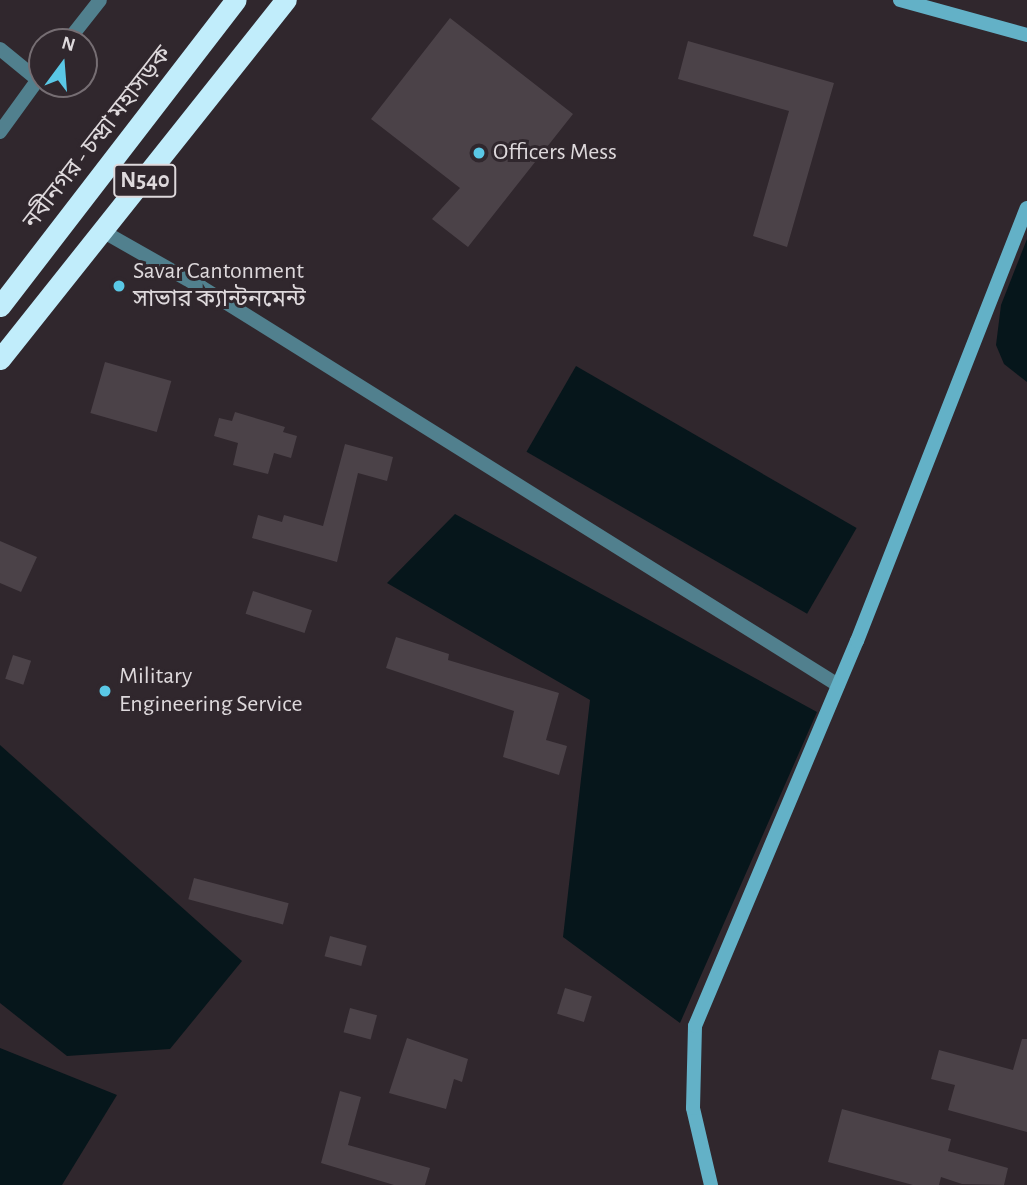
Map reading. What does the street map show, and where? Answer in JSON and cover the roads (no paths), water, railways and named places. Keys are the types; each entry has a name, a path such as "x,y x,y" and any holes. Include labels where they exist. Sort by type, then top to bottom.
{"highway":[{"name":"নবীনগর - চন্দ্রা মহাসড়ক","path":"4,293 236,0"},
{"name":"N540","path":"0,359 104,232 286,0"}],"street":[{"path":"78,28 100,0"},
{"path":"900,0 1027,35"},
{"path":"0,49 28,69"},
{"path":"0,132 28,94"},
{"path":"711,1185 694,1108 695,1026 838,685 1027,208"},
{"path":"104,232 201,287 838,685"}],"place":[{"name":"Officers Mess","path":"479,153"},
{"name":"Savar Cantonment সাভার ক্যান্টনমেন্ট","path":"119,286"},
{"name":"Military Engineering Service","path":"105,691"}]}
